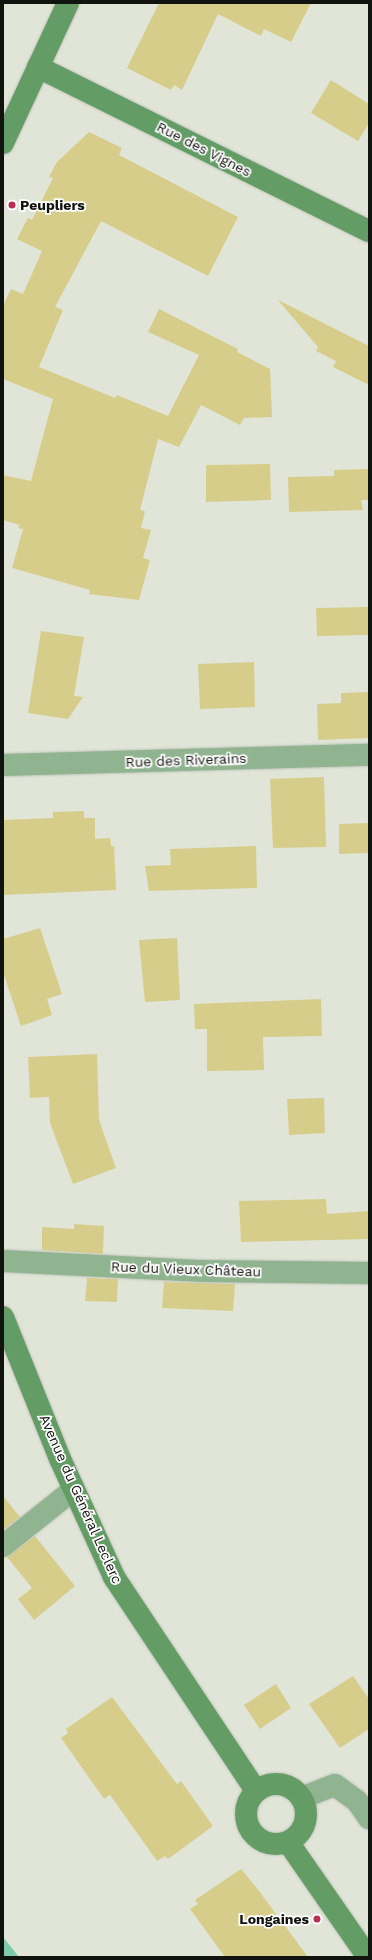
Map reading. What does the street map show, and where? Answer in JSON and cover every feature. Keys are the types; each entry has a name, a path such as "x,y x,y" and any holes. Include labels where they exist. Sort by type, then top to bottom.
{"street":[{"path":"3,143 68,3"},
{"name":"Rue des Vignes","path":"38,67 369,231"},
{"name":"Rue des Riverains","path":"3,765 369,755"},
{"name":"Rue du Vieux Château","path":"3,1261 203,1271 369,1273"},
{"name":"Avenue du Général Leclerc","path":"3,1317 74,1490 114,1577 256,1791"},
{"path":"3,1546 74,1490"},
{"path":"276,1784 286,1786 301,1798 306,1818 300,1832 288,1842 270,1843 253,1834 246,1817 251,1798 256,1791 276,1784"},
{"path":"301,1798 335,1785 357,1801 369,1818"},
{"path":"288,1842 368,1957"}],"shaded area":[{"path":"3,1937 19,1957 3,1957"}],"building":[{"path":"159,3 311,3 291,42 264,29 261,36 218,14 182,90 174,85 171,90 127,68"},
{"path":"331,80 369,104 369,123 358,141 311,113"},
{"path":"89,132 122,148 119,155 238,217 208,276 101,221 55,307 63,310 39,367 115,398 117,395 168,416 199,355 148,332 159,309 238,349 237,352 270,369 272,417 244,418 240,425 201,405 179,447 158,439 140,510 145,511 141,528 151,530 143,558 150,560 139,600 89,594 90,590 12,568 23,529 18,528 20,525 3,520 3,475 31,481 53,399 3,379 3,306 11,289 23,294 42,251 17,239 28,218 32,220 53,178 49,177 57,162"},
{"path":"278,300 369,346 369,385 333,367 336,361 316,351 318,347"},
{"path":"270,464 271,500 206,502 206,465"},
{"path":"369,469 369,500 361,500 363,510 289,512 288,477 334,476 334,470"},
{"path":"368,607 368,635 317,636 316,608"},
{"path":"41,631 84,637 74,696 83,697 68,719 28,713"},
{"path":"254,662 255,707 200,709 198,664"},
{"path":"369,692 369,738 318,740 317,704 341,703 341,693"},
{"path":"324,777 326,847 273,848 270,779"},
{"path":"84,811 84,818 95,818 95,839 110,838 111,846 114,846 116,890 3,895 3,820 53,818 53,812"},
{"path":"369,823 369,853 339,854 339,824"},
{"path":"256,846 257,888 149,891 145,866 171,865 170,849"},
{"path":"40,928 62,994 47,999 52,1015 21,1026 3,972 3,939"},
{"path":"177,938 180,1000 145,1002 139,940"},
{"path":"321,999 322,1036 263,1037 264,1070 207,1071 207,1029 195,1029 194,1004"},
{"path":"97,1054 99,1120 116,1168 73,1184 50,1123 49,1097 30,1098 28,1057"},
{"path":"324,1098 325,1133 289,1135 287,1099"},
{"path":"326,1199 327,1214 369,1211 369,1239 241,1242 239,1201"},
{"path":"74,1224 104,1226 103,1254 42,1250 42,1227 74,1229"},
{"path":"87,1278 118,1279 117,1302 85,1301"},
{"path":"164,1282 235,1284 233,1311 162,1308"},
{"path":"3,1496 20,1517 3,1530"},
{"path":"35,1536 75,1586 34,1620 18,1599 32,1588 7,1557"},
{"path":"353,1676 369,1699 369,1729 340,1748 309,1704"},
{"path":"276,1684 291,1708 260,1729 244,1705"},
{"path":"112,1697 177,1784 181,1781 213,1826 168,1859 165,1856 157,1861 110,1795 104,1799 61,1738 68,1733 66,1729"},
{"path":"241,1869 308,1957 225,1957 190,1909 198,1904 195,1900"}],"place":[{"name":"Peupliers","path":"12,205"},
{"name":"Longaines","path":"317,1919"}]}
